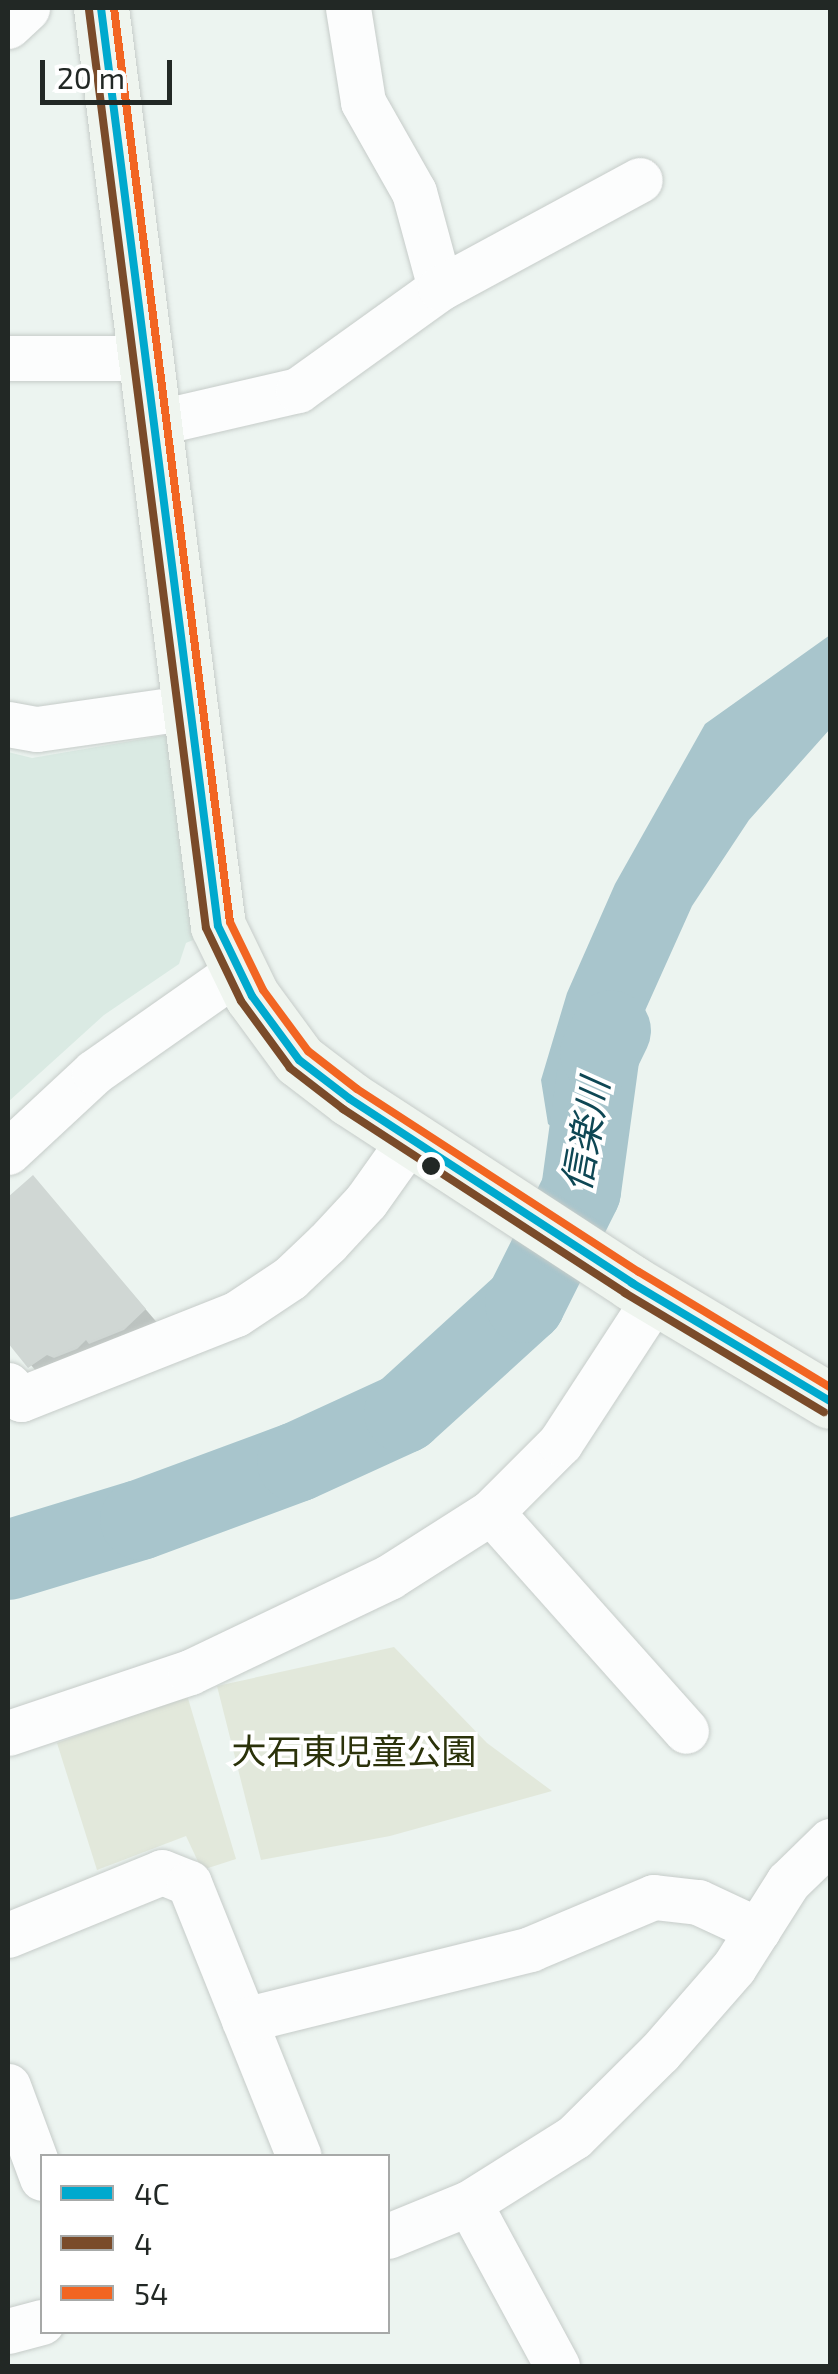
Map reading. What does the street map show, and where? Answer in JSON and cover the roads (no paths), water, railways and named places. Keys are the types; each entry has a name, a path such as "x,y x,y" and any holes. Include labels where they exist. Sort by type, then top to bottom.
{"main road":[{"path":"101,8 218,926 252,996 300,1060 425,1148 644,1290 830,1402"}],"street":[{"path":"8,26 27,8"},
{"path":"348,8 363,102 414,192 440,288"},
{"path":"155,423 298,390 440,288 640,180"},
{"path":"8,358 146,358"},
{"path":"8,724 36,729 191,707"},
{"path":"8,1152 94,1072 239,970"},
{"path":"8,1384 21,1399 146,1354 236,1314 290,1278 366,1200 425,1148"},
{"path":"8,1733 190,1672 389,1576 491,1512 560,1443 644,1290"},
{"path":"491,1512 686,1731"},
{"path":"390,2235 469,2203 574,2137 660,2054 734,1967 788,1882 830,1841"},
{"path":"8,1934 162,1872 189,1883 297,2154"},
{"path":"244,2020 530,1948 654,1897 698,1902 758,1930"},
{"path":"8,2086 40,2173"},
{"path":"469,2203 558,2366"},
{"path":"8,2331 40,2323"}],"water":[{"path":"830,635 830,729 749,820 692,906 583,1149 548,1124 541,1080 567,993 615,884 705,724"}],"waterway":[{"name":"信楽川","path":"8,1560 140,1520 297,1462 404,1413 525,1303 581,1191 600,1053 611,1030"}],"park label":[{"name":"大石東児童公園","path":"354,1750"}]}
